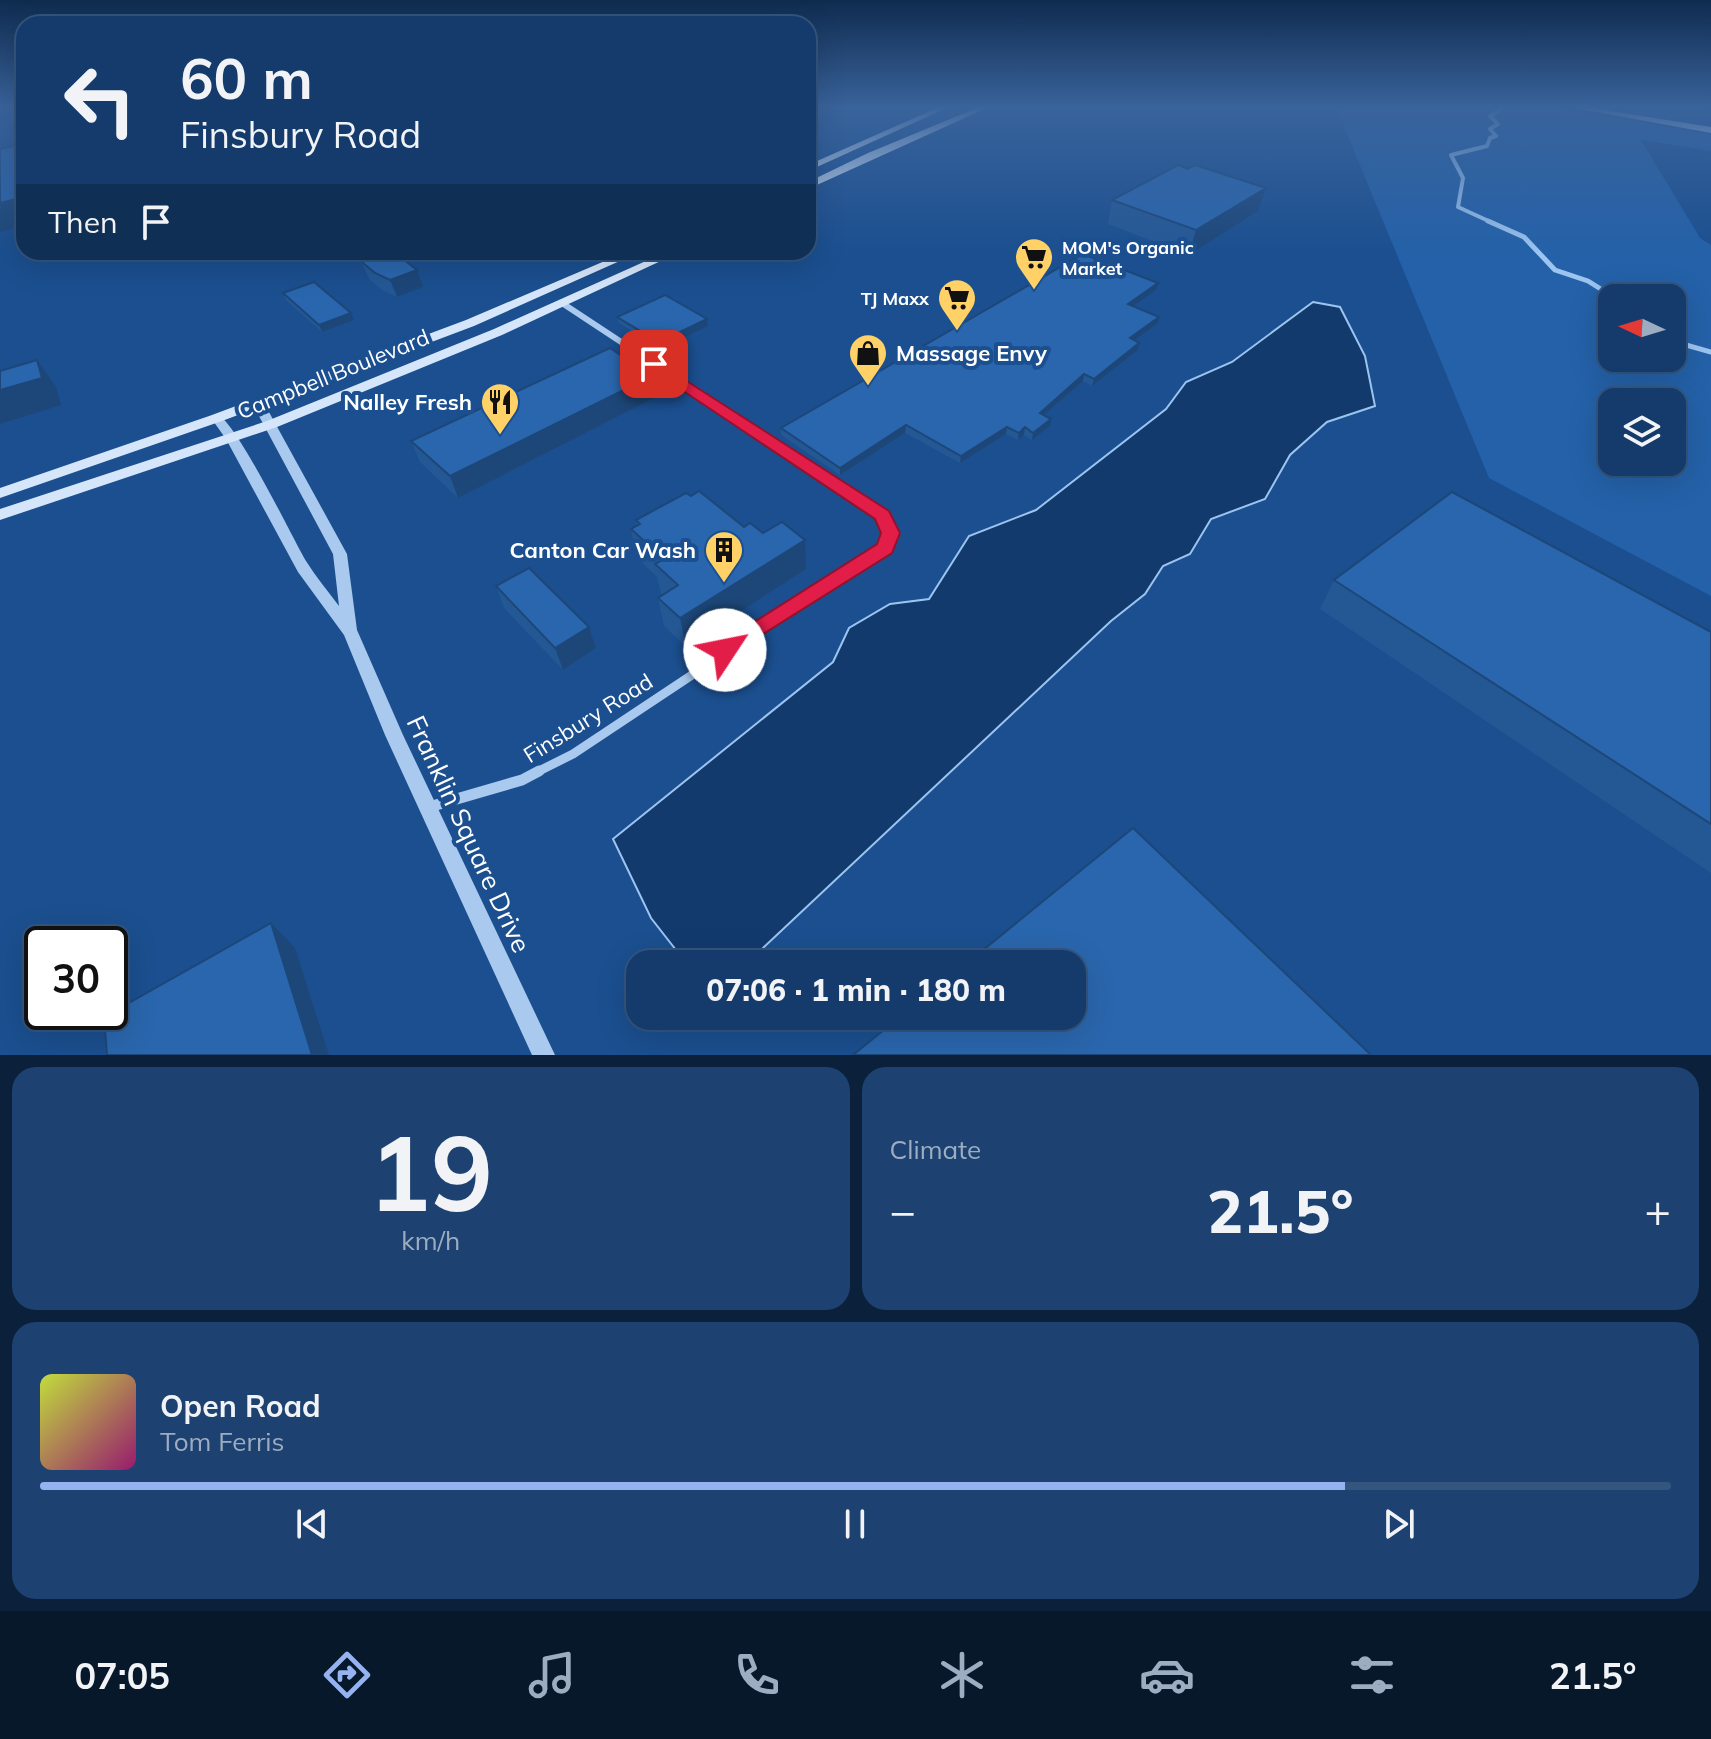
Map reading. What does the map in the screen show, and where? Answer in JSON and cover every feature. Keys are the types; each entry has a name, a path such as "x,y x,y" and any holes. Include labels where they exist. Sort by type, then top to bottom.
{"main road":[{"path":"816,164 834,156"},
{"path":"816,182 868,156"},
{"name":"Campbell Boulevard","path":"0,493 217,418 470,323 616,260"},
{"name":"Campbell Boulevard","path":"0,515 272,424 657,260"}],"street":[{"name":"Finsbury Road","path":"429,807 522,780 573,754 751,633 885,548 891,533 882,515 562,303"},
{"name":"Franklin Square Drive","path":"258,403 340,554 351,633"},
{"name":"Franklin Square Drive","path":"217,418 232,438 303,568 351,633 544,1055"}],"shaded area":[{"path":"1356,156 1651,156 1700,238 1711,245 1711,596 1489,478"},
{"path":"1313,302 1340,307 1365,356 1375,406 1327,422 1290,455 1265,499 1211,519 1190,554 1163,566 1145,594 1111,621 761,950 676,950 651,918 613,839 833,662 849,628 890,604 929,599 969,536 1036,510 1166,409 1186,382 1232,362"}],"building":[{"path":"0,156 16,156 16,199 0,203"},
{"path":"1178,165 1188,169 1195,165 1266,188 1196,230 1112,200"},
{"path":"1083,254 1158,283 1128,304 1159,317 1130,338 1139,343 1094,379 1084,374 1040,413 1051,419 1033,433 1025,427 1019,433 1007,427 961,456 906,425 840,468 781,428"},
{"path":"362,260 404,260 417,270 390,280"},
{"path":"314,282 351,313 319,325 283,293"},
{"path":"665,295 707,319 659,342 617,317"},
{"path":"610,348 652,376 450,476 411,441"},
{"path":"37,360 42,378 0,390 0,371"},
{"path":"699,491 744,527 750,523 763,533 782,522 805,540 680,618 658,598 678,585 655,564 664,559 631,529 640,524 636,520 686,493 691,496"},
{"path":"1452,492 1711,632 1711,824 1334,580"},
{"path":"529,568 589,627 555,648 496,586"},
{"path":"1133,828 1371,1055 853,1055 884,1030 1086,1030 1086,950 983,950"},
{"path":"271,923 312,1055 107,1055 105,1030 128,1030 128,1003"}],"waterway":[{"path":"1452,156 1463,178 1458,207 1493,223"},
{"path":"1488,221 1524,237 1555,270 1598,287"},
{"path":"1686,345 1711,352"}],"place":[{"name":"MOM's Organic Market","path":"1034,291"},
{"name":"TJ Maxx","path":"957,332"},
{"name":"Massage Envy","path":"868,387"},
{"name":"Nalley Fresh","path":"500,436"},
{"name":"Canton Car Wash","path":"724,584"}],"route":[{"path":"654,364 882,515 891,533 885,548 725,650"}]}
